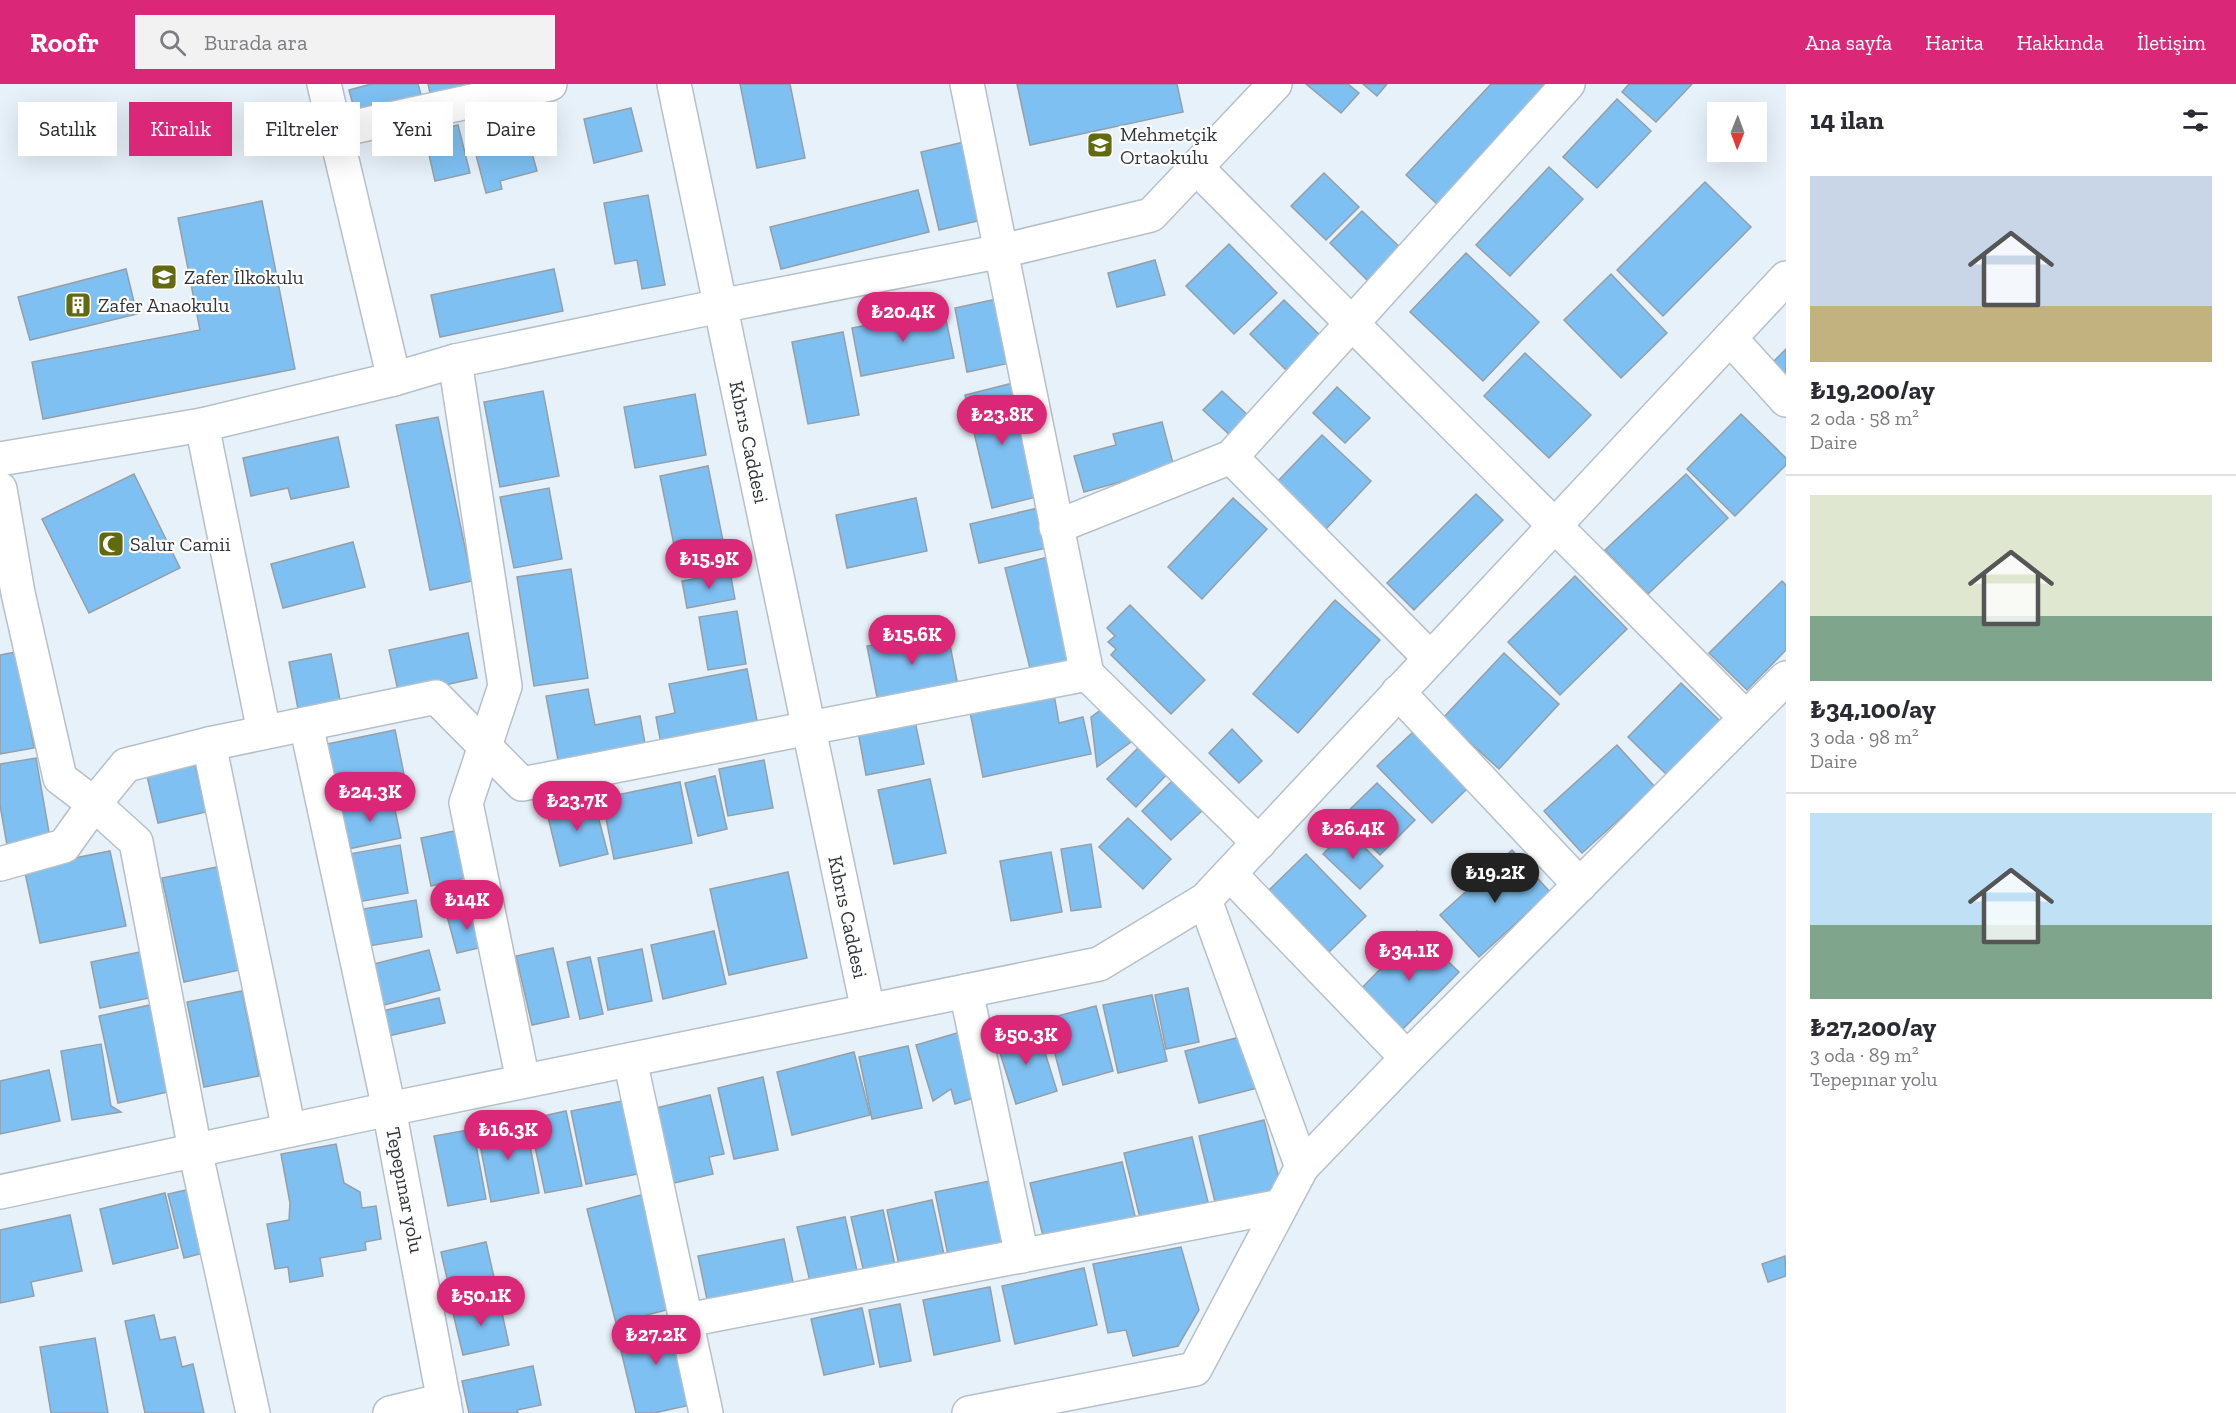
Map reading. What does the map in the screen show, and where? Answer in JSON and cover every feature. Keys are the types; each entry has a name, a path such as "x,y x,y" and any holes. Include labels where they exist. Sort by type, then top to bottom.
{"street":[{"path":"324,84 328,102"},
{"path":"360,126 550,84"},
{"name":"Kıbrıs Caddesi","path":"674,84 868,1011"},
{"path":"967,84 1087,674 1259,843"},
{"path":"0,459 202,425 455,362 720,306 1002,251 1151,215 1275,84"},
{"path":"1056,527 1231,457 1568,84"},
{"path":"341,156 394,378"},
{"path":"1197,168 1555,524 1746,718"},
{"path":"0,1192 523,1081 1099,964 1205,900 1786,278"},
{"path":"1730,338 1786,400"},
{"path":"455,362 505,686 466,803 523,1081"},
{"path":"202,425 264,732"},
{"path":"1231,457 1430,658"},
{"path":"0,489 10,603 60,778 94,804 136,842 195,1150 253,1413"},
{"path":"0,864 64,846 126,765 209,744 436,697 522,784 1087,674"},
{"path":"969,1413 1195,1369 1302,1167 1407,1058 1786,678"},
{"path":"1398,692 1580,885"},
{"name":"Tepepınar yolu","path":"306,724 389,1109 445,1407"},
{"path":"209,744 289,1130"},
{"path":"1230,874 1407,1058"},
{"path":"1205,900 1302,1167"},
{"path":"966,991 1022,1256"},
{"path":"630,1060 706,1413"},
{"path":"687,1320 1281,1206"},
{"path":"390,1413 445,1407"}],"building":[{"path":"371,84 418,84 422,98 407,102 372,102 372,112 360,115 360,102 352,102 349,90"},
{"path":"428,84 469,84 430,93"},
{"path":"740,84 790,84 805,158 757,168"},
{"path":"1017,84 1177,84 1183,112 1030,145"},
{"path":"1306,84 1348,84 1359,93 1341,113"},
{"path":"1363,84 1387,84 1377,96"},
{"path":"1491,84 1550,84 1437,204 1406,175"},
{"path":"1629,84 1692,84 1656,122 1622,92"},
{"path":"1617,99 1651,131 1597,188 1563,157"},
{"path":"631,108 642,151 594,163 584,119"},
{"path":"458,125 470,173 435,181 429,156 453,156 453,126"},
{"path":"964,142 982,220 939,230 921,152"},
{"path":"476,156 533,156 537,171 500,181 502,189 486,193"},
{"path":"1549,167 1583,199 1510,276 1476,245"},
{"path":"1324,173 1359,207 1326,240 1291,206"},
{"path":"1705,182 1751,227 1663,316 1617,270"},
{"path":"918,190 929,232 781,269 770,227"},
{"path":"648,195 665,285 642,289 637,260 615,264 604,203"},
{"path":"262,201 295,369 43,419 32,362 200,330 178,218"},
{"path":"1362,211 1407,254 1374,287 1330,243"},
{"path":"1229,244 1277,293 1234,334 1186,286"},
{"path":"1466,253 1539,322 1483,381 1410,312"},
{"path":"1155,260 1165,295 1117,307 1108,273"},
{"name":"Zafer Anaokulu","path":"126,269 137,314 30,340 18,297"},
{"path":"554,269 563,311 440,337 431,295"},
{"path":"1611,274 1667,333 1621,378 1564,320"},
{"path":"997,299 1010,363 967,372 955,308"},
{"path":"1284,300 1328,343 1293,377 1250,334"},
{"path":"944,310 954,358 861,376 852,328"},
{"path":"843,332 859,415 808,424 792,342"},
{"path":"1786,349 1786,381 1770,365"},
{"path":"1525,353 1591,415 1549,458 1484,396"},
{"path":"1013,383 1040,496 992,508 965,395"},
{"path":"1337,387 1370,418 1345,443 1313,413"},
{"path":"543,391 559,476 500,487 484,402"},
{"path":"1222,391 1253,420 1234,439 1203,410"},
{"path":"695,394 706,455 635,468 624,407"},
{"path":"1741,414 1786,458 1786,465 1735,516 1687,469"},
{"path":"438,417 472,581 430,590 396,425"},
{"path":"1162,422 1174,467 1084,492 1074,456 1116,445 1113,434"},
{"path":"1322,435 1371,481 1326,529 1277,482"},
{"path":"338,437 349,487 291,499 288,488 251,496 243,458"},
{"path":"708,466 727,561 679,570 660,476"},
{"name":"Salur Camii","path":"134,474 180,568 89,613 42,519"},
{"path":"1686,474 1728,518 1648,594 1605,550"},
{"path":"549,488 562,559 514,568 500,497"},
{"path":"1476,494 1503,520 1414,610 1387,583"},
{"path":"916,498 927,551 847,568 836,515"},
{"path":"1233,498 1267,529 1202,599 1168,567"},
{"path":"1042,507 1051,547 979,563 970,524"},
{"path":"353,542 365,587 283,608 271,564"},
{"path":"1052,556 1078,660 1031,672 1005,568"},
{"path":"571,569 588,678 534,686 517,577"},
{"path":"730,572 735,599 687,608 682,581"},
{"path":"1575,576 1627,629 1560,695 1508,642"},
{"path":"1782,581 1786,585 1786,650 1747,690 1709,653"},
{"path":"1335,600 1380,640 1298,733 1253,694"},
{"path":"1130,605 1205,680 1171,714 1111,655 1116,649 1108,642 1115,636 1107,628"},
{"path":"737,611 746,664 708,670 699,617"},
{"path":"947,630 958,686 878,702 867,646"},
{"path":"468,633 477,678 399,695 389,650"},
{"path":"16,652 34,748 0,754 0,655"},
{"path":"1504,653 1559,704 1499,769 1443,718"},
{"path":"331,654 342,710 300,719 289,662"},
{"path":"747,669 759,731 662,749 656,717 675,713 669,684"},
{"path":"1681,683 1720,721 1667,775 1628,737"},
{"path":"588,689 595,725 640,716 647,755 560,771 546,696"},
{"path":"1053,689 1059,723 1083,717 1091,754 983,777 969,707"},
{"path":"1113,701 1139,736 1097,767 1091,717"},
{"path":"915,721 924,764 866,775 858,732"},
{"path":"1232,729 1262,761 1239,783 1209,753"},
{"path":"395,730 406,784 338,798 327,744"},
{"path":"1414,731 1468,788 1432,823 1377,766"},
{"path":"1142,744 1170,771 1136,807 1107,779"},
{"path":"1617,745 1655,787 1582,853 1544,811"},
{"path":"36,758 51,844 8,851 0,805 0,764"},
{"path":"764,760 773,808 728,816 719,769"},
{"path":"195,765 206,812 158,823 147,776"},
{"path":"715,776 727,829 698,836 685,783"},
{"path":"1175,778 1204,809 1171,840 1142,811"},
{"path":"930,779 946,853 894,864 878,790"},
{"path":"680,782 692,843 614,859 602,798"},
{"path":"1377,783 1415,820 1380,855 1342,817"},
{"path":"392,796 401,838 348,849 340,807"},
{"path":"593,797 608,854 560,866 546,809"},
{"path":"1128,818 1171,859 1143,889 1099,847"},
{"path":"459,830 470,877 431,886 421,838"},
{"path":"1347,830 1383,866 1360,889 1323,854"},
{"path":"1091,844 1101,907 1071,911 1061,849"},
{"path":"400,845 408,893 358,902 349,854"},
{"path":"1512,850 1550,892 1479,957 1440,915"},
{"path":"110,851 126,926 40,943 24,868"},
{"path":"1051,852 1062,912 1011,921 1000,861"},
{"path":"1306,854 1366,916 1329,952 1269,890"},
{"path":"222,866 244,969 184,982 162,878"},
{"path":"788,872 807,958 729,975 710,889"},
{"path":"416,900 422,937 369,946 363,909"},
{"path":"476,908 487,946 457,953 447,916"},
{"path":"714,931 726,984 663,999 651,945"},
{"path":"1417,931 1459,972 1400,1032 1358,992"},
{"path":"553,948 569,1017 532,1025 516,956"},
{"path":"642,949 652,1001 608,1010 598,958"},
{"path":"429,950 440,990 384,1005 374,964"},
{"path":"145,951 154,997 100,1008 91,962"},
{"path":"590,957 603,1014 580,1019 567,962"},
{"path":"1188,988 1199,1042 1166,1049 1155,995"},
{"path":"242,991 259,1076 204,1087 187,1002"},
{"path":"1152,995 1167,1061 1118,1073 1103,1005"},
{"path":"439,998 445,1023 388,1036 382,1011"},
{"path":"150,1005 168,1092 118,1103 99,1016"},
{"path":"1096,1006 1113,1071 1063,1085 1046,1019"},
{"path":"1037,1027 1057,1091 1016,1104 996,1040"},
{"path":"964,1031 983,1095 955,1104 951,1089 933,1101 916,1045"},
{"path":"1244,1036 1265,1086 1199,1103 1185,1051"},
{"path":"101,1044 111,1106 121,1112 72,1120 61,1051"},
{"path":"908,1046 922,1108 872,1119 859,1057"},
{"path":"854,1052 870,1115 792,1135 777,1072"},
{"path":"49,1070 60,1121 0,1134 0,1081"},
{"path":"763,1077 778,1150 734,1159 718,1088"},
{"path":"710,1095 724,1154 709,1157 713,1174 674,1183 656,1108"},
{"path":"628,1100 643,1173 586,1184 571,1111"},
{"path":"566,1111 582,1186 545,1193 529,1119"},
{"path":"525,1120 539,1193 491,1202 477,1129"},
{"path":"1264,1120 1282,1191 1216,1206 1199,1136"},
{"path":"473,1129 486,1199 448,1206 434,1136"},
{"path":"1192,1137 1208,1202 1140,1218 1124,1153"},
{"path":"336,1144 344,1183 360,1192 362,1208 376,1206 381,1239 365,1242 366,1250 320,1258 323,1276 290,1282 288,1267 275,1269 267,1224 289,1220 290,1203 281,1154"},
{"path":"1122,1162 1136,1220 1044,1240 1030,1183"},
{"path":"995,1180 1009,1247 949,1260 935,1192"},
{"path":"195,1188 211,1251 184,1258 168,1194"},
{"path":"165,1193 178,1248 113,1264 100,1209"},
{"path":"645,1194 674,1308 616,1323 587,1209"},
{"path":"932,1200 945,1259 900,1269 887,1210"},
{"path":"883,1210 897,1274 866,1281 851,1217"},
{"path":"70,1215 82,1271 31,1282 34,1296 0,1303 0,1230"},
{"path":"845,1217 859,1280 812,1290 797,1227"},
{"path":"784,1239 795,1292 709,1309 698,1256"},
{"path":"486,1242 498,1295 453,1305 441,1252"},
{"path":"1181,1247 1199,1310 1178,1346 1133,1356 1126,1330 1108,1333 1093,1264"},
{"path":"1785,1256 1786,1276 1768,1282 1762,1264"},
{"path":"1084,1268 1097,1325 1015,1344 1002,1286"},
{"path":"990,1287 1000,1341 934,1355 923,1300"},
{"path":"499,1299 509,1345 463,1355 452,1309"},
{"path":"900,1304 911,1361 880,1367 869,1310"},
{"path":"862,1308 874,1364 824,1375 811,1319"},
{"path":"154,1315 160,1340 175,1337 182,1367 193,1364 204,1413 145,1413 125,1321"},
{"path":"674,1316 695,1404 654,1413 636,1413 616,1330"},
{"path":"95,1338 108,1413 51,1413 40,1347"},
{"path":"533,1366 541,1405 517,1410 518,1413 469,1413 462,1381"}],"place":[{"name":"Mehmetçik Ortaokulu","path":"1100,145"},
{"name":"Zafer İlkokulu","path":"164,277"},
{"name":"Zafer Anaokulu","path":"78,305"},
{"name":"Salur Camii","path":"111,544"}]}
